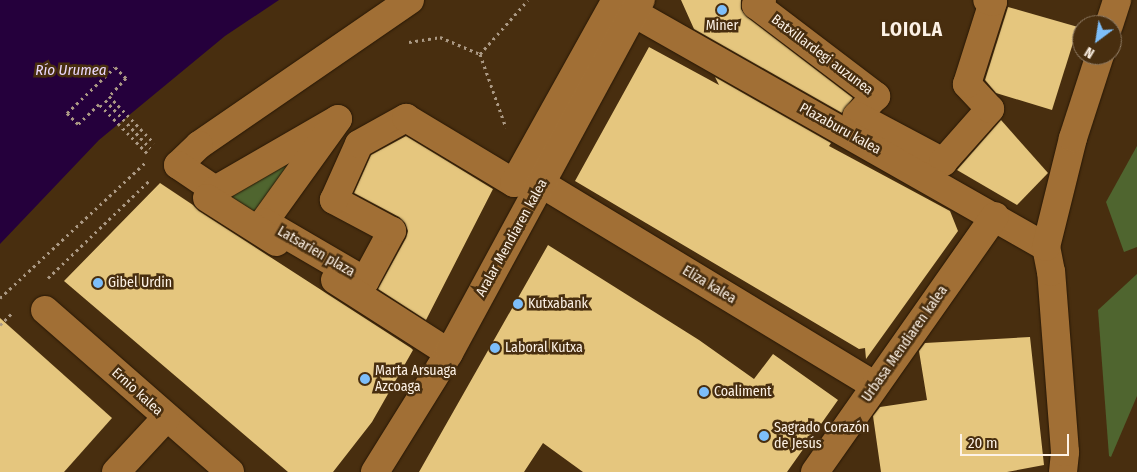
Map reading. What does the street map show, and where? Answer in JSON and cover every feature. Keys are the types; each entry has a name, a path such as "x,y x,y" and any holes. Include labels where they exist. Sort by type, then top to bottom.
{"street":[{"name":"Latsarien plaza","path":"410,0 200,145 178,165 215,190 338,119 264,222 365,280 392,230 334,200 359,144 406,118 514,182 532,177"},
{"name":"Batxillardegi auzunea","path":"762,0 756,5 876,96 857,116 943,162 990,109 967,84 993,2 987,0"},
{"path":"1112,15 1117,0"},
{"name":"Aralar Mendiaren kalea","path":"375,472 449,353 532,177 630,4"},
{"name":"Plazaburu kalea","path":"630,4 1046,246"},
{"path":"1063,472 1063,433 1052,272 1046,246 1073,138 1097,65"},
{"name":"Eliza kalea","path":"532,177 876,386"},
{"path":"207,198 449,353"},
{"name":"Urbasa Mendiaren kalea","path":"815,472 995,216"},
{"name":"Ernio kalea","path":"45,310 166,418 230,472"},
{"path":"116,472 166,418"}],"path":[{"path":"480,54 528,0"},
{"path":"403,43 440,36 480,54 532,177"},
{"path":"151,157 99,104 78,124 67,113 115,67 126,78 108,96 160,150"},
{"path":"105,100 156,154"}],"green space":[{"path":"338,119 264,222 215,190"},
{"path":"1137,146 1137,247 1124,252 1106,202"},
{"path":"1137,274 1137,396 1111,457 1109,456 1098,310"}],"water":[{"name":"Río Urumea","path":"0,0 279,0 225,36 99,140 0,244"}],"building":[{"path":"681,0 741,0 741,9 747,17 853,98 842,113 694,29"},
{"path":"1008,7 1072,25 1072,46 1052,110 996,93 985,80"},
{"path":"649,47 719,85 715,77 831,143 829,146 950,211 958,231 866,359 865,348 859,349 575,181"},
{"path":"1001,120 1048,173 1017,205 957,170"},
{"path":"406,136 493,189 426,320 378,289 406,238 408,231 405,223 399,217 354,193 371,155"},
{"path":"160,183 199,211 413,350 372,422 333,472 288,472 64,281"},
{"path":"548,245 699,340 754,379 773,354 838,400 787,472 583,472 543,443 524,472 419,472"},
{"path":"0,318 112,418 64,472 0,472"},
{"path":"1030,337 1044,465 1007,472 881,472 873,416 880,407 927,400 919,351 925,343"}],"place":[{"name":"Miner","path":"722,10"},
{"name":"Gibel Urdin","path":"98,283"},
{"name":"Kutxabank","path":"518,304"},
{"name":"Laboral Kutxa","path":"495,348"},
{"name":"Marta Arsuaga Azcoaga","path":"365,379"},
{"name":"Coaliment","path":"704,392"},
{"name":"Sagrado Corazón de Jesús","path":"764,436"}],"district":[{"name":"LOIOLA","path":"912,30"}]}
